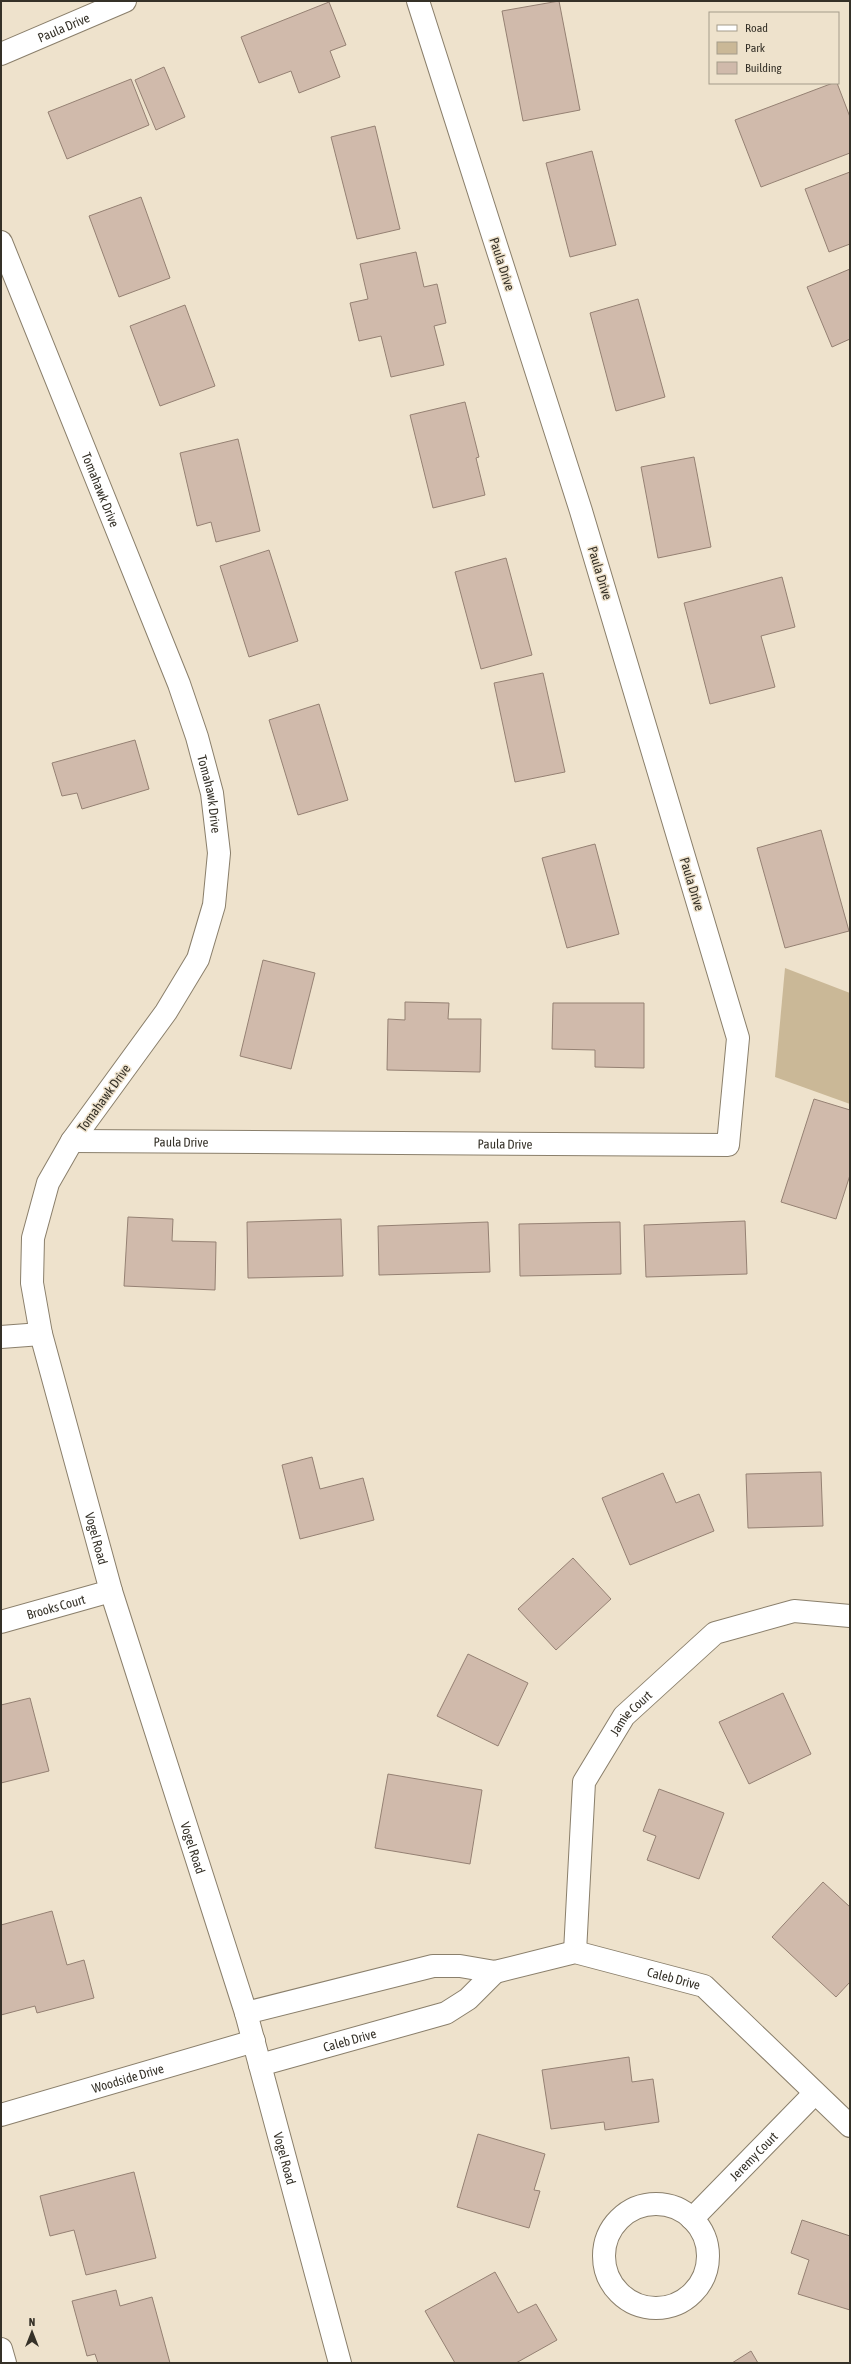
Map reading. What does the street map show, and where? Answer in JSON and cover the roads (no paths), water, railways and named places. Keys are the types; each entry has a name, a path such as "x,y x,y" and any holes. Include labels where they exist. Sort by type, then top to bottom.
{"street":[{"name":"Paula Drive","path":"1,54 125,1"},
{"name":"Paula Drive","path":"72,1141 728,1145 738,1038 581,511 418,1"},
{"name":"Tomahawk Drive","path":"1,242 179,684 197,737 212,793 219,853 214,905 198,959 166,1012 72,1141 48,1184 32,1238 32,1283 41,1334"},
{"path":"1,1337 41,1334"},
{"name":"Vogel Road","path":"41,1334 111,1591 246,2012 340,2363"},
{"name":"Brooks Court","path":"1,1622 111,1591"},
{"name":"Jamie Court","path":"575,1952 584,1782 624,1716 715,1633 794,1611 850,1616"},
{"name":"Caleb Drive","path":"246,2012 433,1966 460,1966 495,1972 575,1952 704,1986 814,2094 850,2126"},
{"name":"Caleb Drive","path":"260,2065 446,2012 468,1999 495,1972"},
{"name":"Woodside Drive","path":"1,2115 254,2041"},
{"name":"Jeremy Court","path":"692,2219 814,2094"},
{"path":"652,2204 674,2207 692,2219 704,2237 708,2258 703,2280 689,2297 670,2306 648,2308 627,2301 612,2285 604,2265 605,2243 614,2224 632,2210 652,2204"},
{"path":"1,2349 5,2363"}]}
